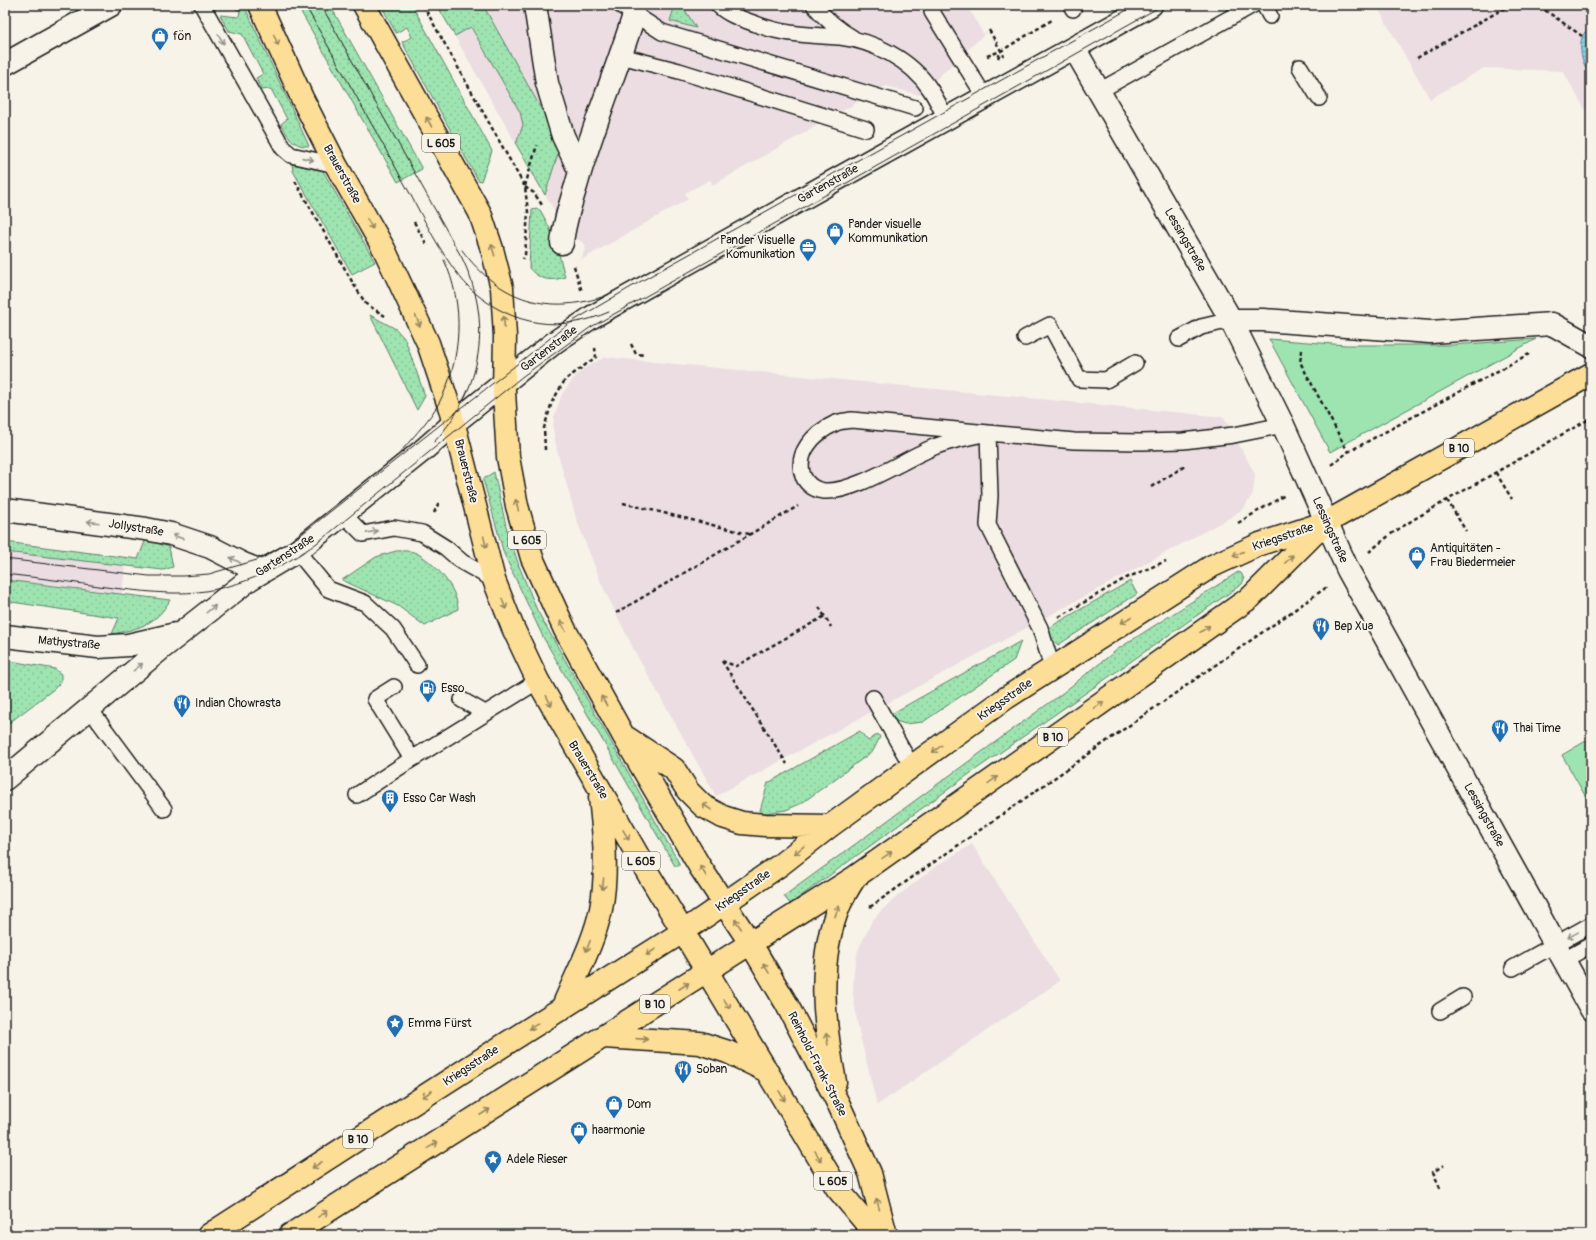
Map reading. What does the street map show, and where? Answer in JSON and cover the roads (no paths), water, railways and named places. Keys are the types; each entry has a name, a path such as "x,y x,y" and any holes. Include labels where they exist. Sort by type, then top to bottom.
{"main road":[{"name":"Brauerstraße","path":"260,5 302,98 336,165 384,249 428,343 445,389 494,580 513,628 538,681 649,875 684,931"},
{"name":"L 605","path":"364,5 480,213 492,249 502,288 505,336 504,384 511,480 532,558 565,630 623,735 700,867 724,904"},
{"name":"B 10","path":"1327,522 1591,374"},
{"name":"Kriegsstraße","path":"209,1235 684,931 780,865 830,826 1052,667 1212,566 1260,544 1327,522"},
{"name":"Kriegsstraße","path":"290,1235 855,877 1251,597 1327,522"},
{"path":"623,735 674,769 688,791 703,806 723,817 742,823 765,825 830,826"},
{"path":"562,1009 592,937 600,909 605,862 600,789"},
{"path":"839,1105 826,1035 824,997 829,938 841,902 855,877"},
{"name":"Reinhold-Frank-Straße","path":"724,904 751,944 786,1003 839,1105 870,1173 886,1235"},
{"name":"L 605","path":"684,931 706,971 837,1188 876,1235"},
{"path":"603,1037 700,1044 728,1052 767,1070"}],"street":[{"path":"5,64 111,5"},
{"path":"535,5 547,83 563,136 580,172"},
{"name":"Gartenstraße","path":"5,779 181,633 261,571 297,551 340,518 454,423 555,342 592,317 946,118 1151,5"},
{"path":"562,243 564,228 580,172 603,101 621,56 627,10"},
{"name":"Lessingstraße","path":"1074,48 1231,320 1283,425 1348,570 1591,1009"},
{"path":"1231,320 1430,332 1552,324 1591,346"},
{"name":"Jollystraße","path":"5,510 146,529 171,534 210,547 243,564 261,571"},
{"name":"Mathystraße","path":"5,636 98,647 128,645 181,633"}],"lane":[{"path":"202,5 283,148 291,155 336,165"},
{"path":"718,5 733,16 763,27 798,35 857,40"},
{"path":"814,5 832,24 857,40 896,56 930,88 946,118"},
{"path":"1099,91 1253,5"},
{"path":"627,10 662,32 915,108"},
{"path":"932,12 985,97"},
{"path":"621,56 679,71 866,128"},
{"path":"1300,67 1318,98"},
{"path":"1179,339 1201,327 1231,320"},
{"path":"1025,338 1050,325 1079,379 1106,380 1135,364"},
{"path":"988,433 935,446 882,473 850,486 825,491 811,487 801,470 801,459 805,447 815,436 834,423 852,420 1074,441 1141,442 1183,441 1234,435 1283,425"},
{"path":"988,433 990,496 988,525 1037,622 1052,667"},
{"path":"340,518 347,518 363,534 394,528 422,533 446,548 462,562 494,580"},
{"path":"297,551 328,589 365,603 387,624 417,665"},
{"path":"357,795 538,681"},
{"path":"394,687 375,698 412,759"},
{"path":"873,698 912,767"},
{"path":"462,700 485,713"},
{"path":"89,708 164,809"},
{"path":"1560,952 1590,925"},
{"path":"1513,968 1560,952 1591,945"},
{"path":"1440,1011 1463,996"}],"water":[{"path":"1591,27 1591,77 1582,59 1581,44 1582,37"}],"tram line":[{"path":"305,5 446,258 464,282 474,292 489,303 505,312 521,319 538,323 573,323 591,319 609,312"},
{"path":"321,5 462,258 472,282 478,306 480,330 478,354 473,378 451,422 434,442"},
{"path":"5,559 149,576 209,574 257,560 298,537 568,324 643,280 1136,5"},
{"path":"5,574 113,588 177,593 198,592 230,586 275,568 317,543 523,376 591,327 1163,5"},
{"path":"462,250 493,282 509,292 527,300 566,304 586,301 608,295"},
{"path":"403,449 427,421 439,403 447,386 452,369 458,332 458,313 451,277 444,260"}],"place":[{"name":"fön","path":"160,51"},
{"name":"Pander visuelle Kommunikation","path":"835,246"},
{"name":"Pander Visuelle Komunikation","path":"808,262"},
{"name":"Antiquitäten - Frau Biedermeier","path":"1417,570"},
{"name":"Bep Xua","path":"1321,641"},
{"name":"Esso","path":"428,703"},
{"name":"Indian Chowrasta","path":"182,718"},
{"name":"Thai Time","path":"1500,743"},
{"name":"Esso Car Wash","path":"390,813"},
{"name":"Emma Fürst","path":"395,1038"},
{"name":"Soban","path":"683,1084"},
{"name":"Dom","path":"614,1119"},
{"name":"haarmonie","path":"579,1145"},
{"name":"Adele Rieser","path":"493,1174"}]}
